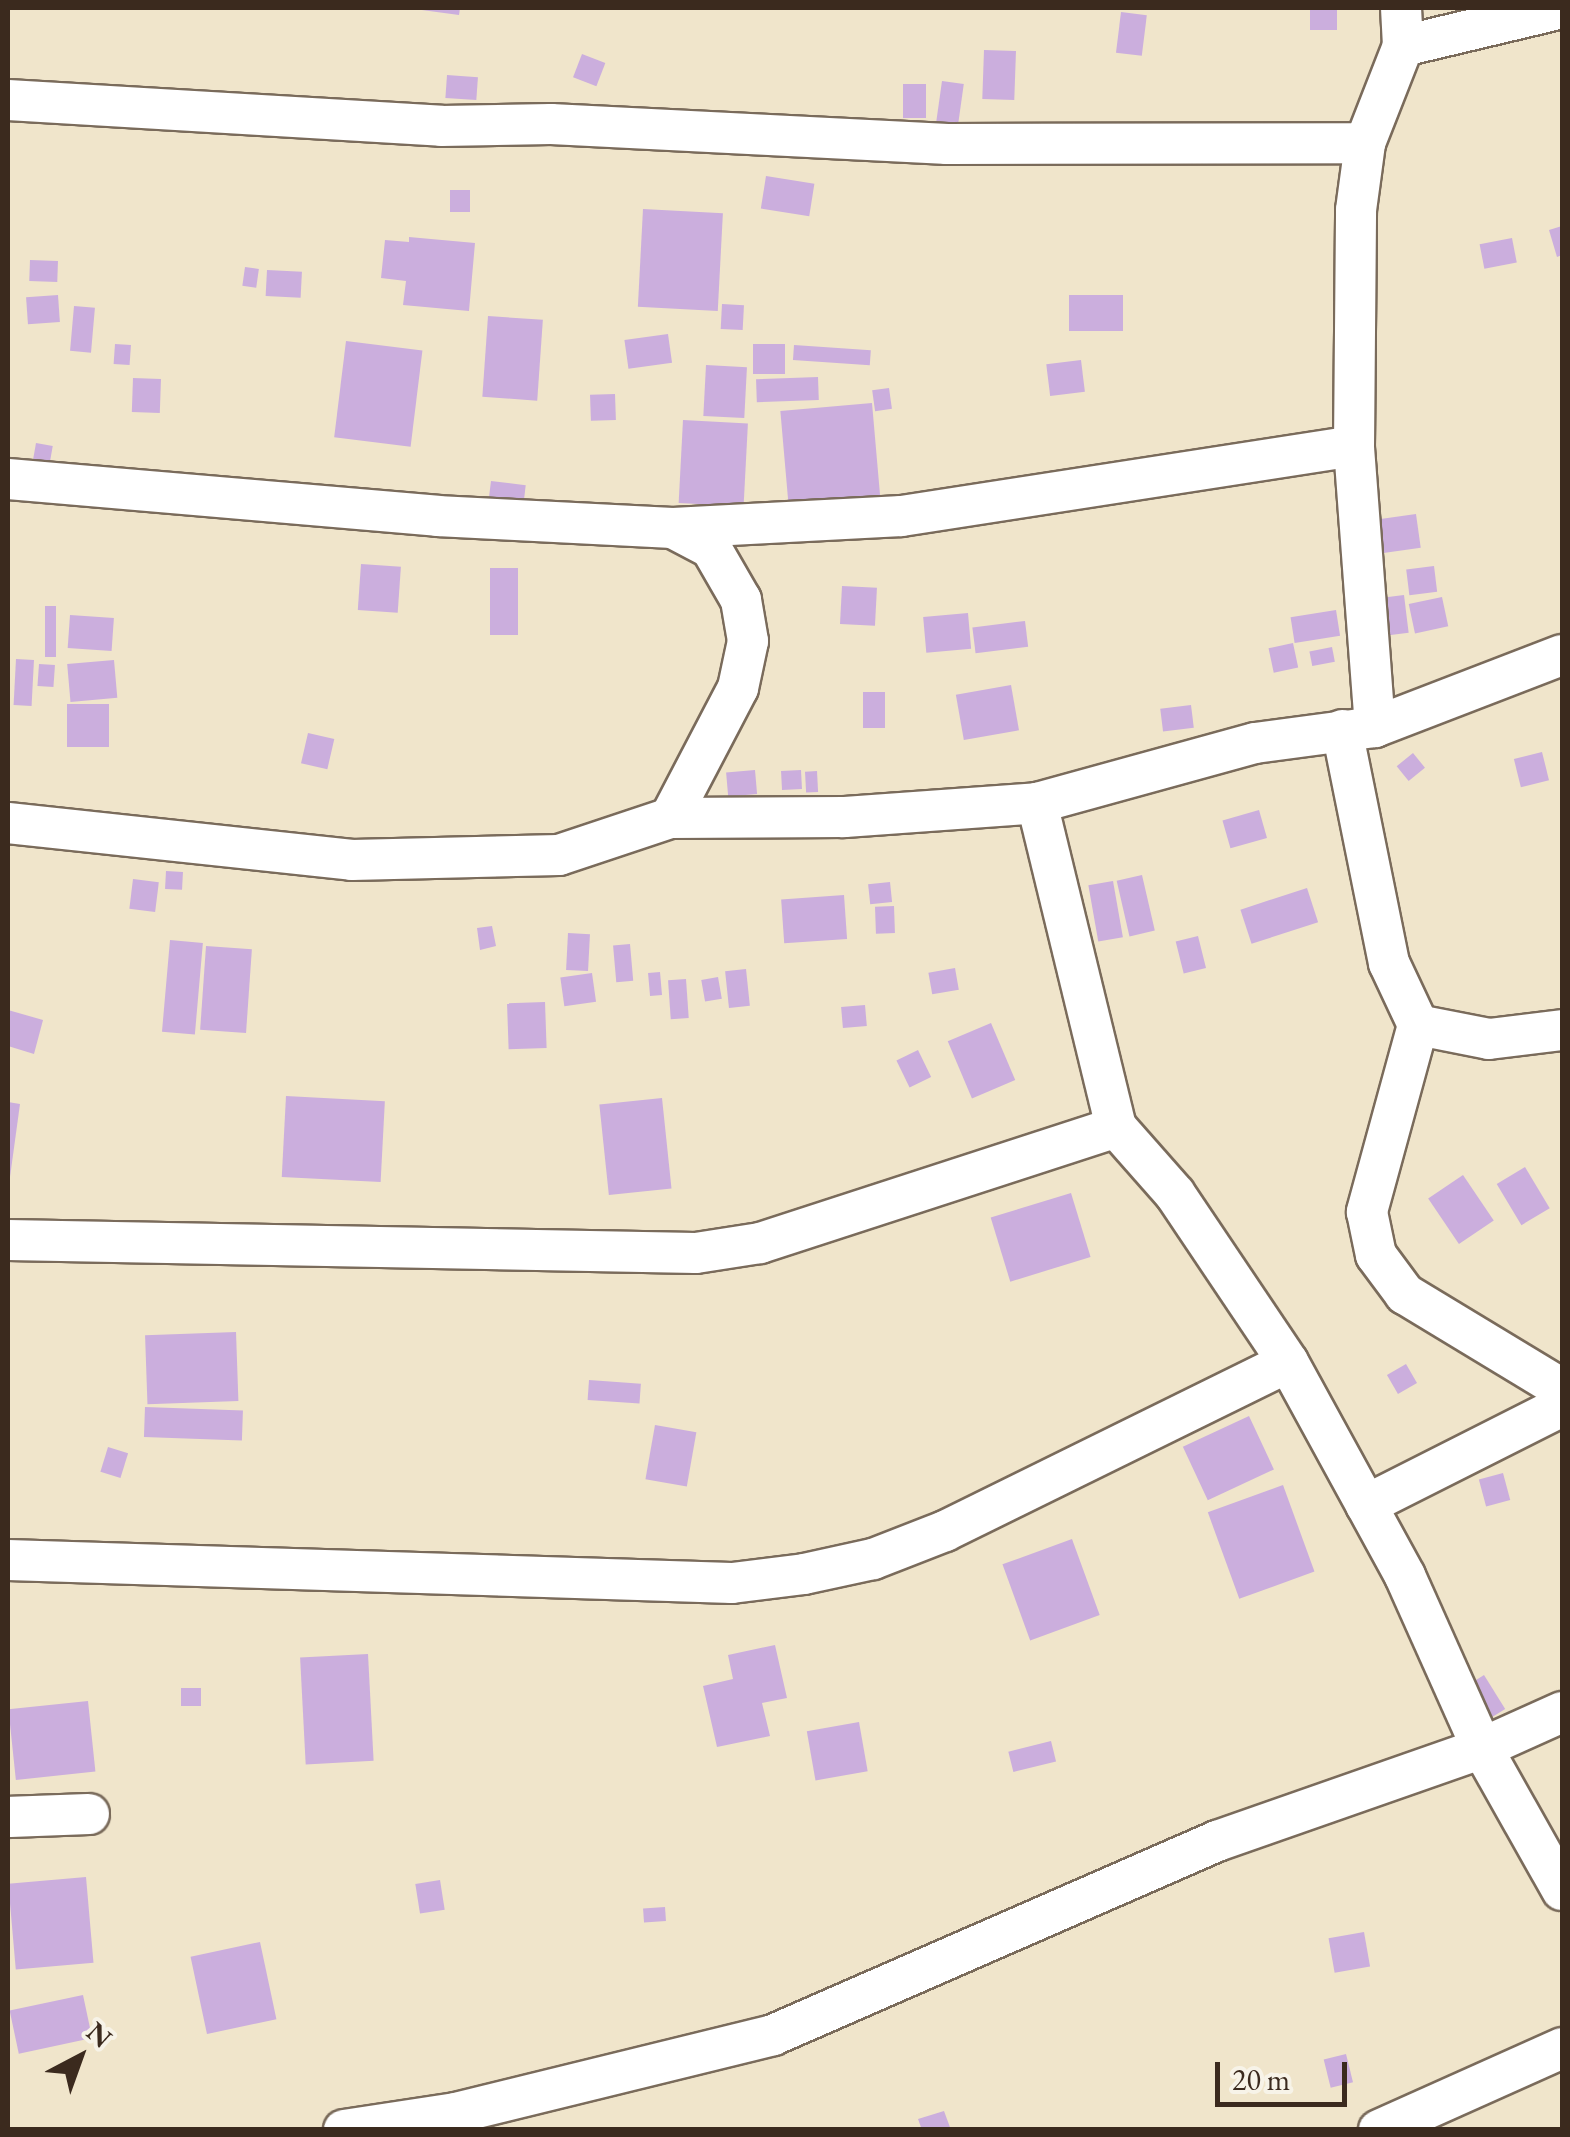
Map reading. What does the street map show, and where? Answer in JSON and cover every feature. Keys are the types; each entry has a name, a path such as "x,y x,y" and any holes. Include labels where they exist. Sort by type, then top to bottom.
{"street":[{"path":"1562,8 1402,27 1365,143 1356,210 1354,446 1359,728 1389,963 1418,1025 1367,1212 1376,1255 1405,1294 1562,1389"},
{"path":"8,100 441,126 550,124 946,144 1365,143"},
{"path":"8,479 436,516 674,528 902,516 1354,446"},
{"path":"670,818 738,688 748,641 741,600 711,548 674,528"},
{"path":"8,824 352,860 559,855 670,818 844,818 1037,803 1255,743 1359,728 1562,656"},
{"path":"1037,803 1116,1127 1174,1194 1288,1362 1366,1505 1482,1748 1562,1890"},
{"path":"1418,1025 1489,1039 1562,1030"},
{"path":"8,1240 696,1253 760,1243 1116,1127"},
{"path":"8,1560 732,1582 804,1574 872,1560 946,1530 1288,1362"},
{"path":"1366,1505 1562,1406"},
{"path":"344,2130 456,2113 773,2035 1217,1841 1482,1748 1562,1712"},
{"path":"8,1816 89,1814"},
{"path":"1379,2130 1562,2048"}],"building":[{"path":"407,8 460,8 459,15"},
{"path":"1310,8 1337,8 1337,30 1310,30"},
{"path":"1121,12 1147,15 1142,56 1116,53"},
{"path":"984,50 1016,51 1014,100 982,99"},
{"path":"582,54 605,63 596,86 573,77"},
{"path":"447,75 478,77 476,100 445,98"},
{"path":"942,81 964,84 958,125 936,122"},
{"path":"903,84 926,84 926,118 903,118"},
{"path":"766,176 814,184 809,216 761,209"},
{"path":"450,190 470,190 470,212 450,212"},
{"path":"643,209 723,213 718,311 638,307"},
{"path":"1562,226 1562,255 1557,257 1549,230"},
{"path":"409,237 475,243 469,311 403,305 406,281 381,278 385,240 409,242"},
{"path":"1512,238 1517,263 1484,269 1480,244"},
{"path":"30,260 58,261 57,282 29,281"},
{"path":"245,267 259,269 256,288 242,286"},
{"path":"267,270 302,272 301,298 266,296"},
{"path":"58,295 60,322 28,324 26,297"},
{"path":"1069,295 1123,295 1123,331 1069,331"},
{"path":"722,304 744,305 743,330 721,329"},
{"path":"74,306 95,308 91,353 70,351"},
{"path":"488,316 543,320 537,401 482,397"},
{"path":"668,334 672,363 628,369 624,340"},
{"path":"346,341 422,350 411,447 334,437"},
{"path":"115,344 131,345 130,365 114,364"},
{"path":"753,344 785,344 785,374 753,374"},
{"path":"794,345 871,350 870,365 793,360"},
{"path":"1081,360 1085,392 1050,396 1046,364"},
{"path":"706,365 747,367 744,418 703,416"},
{"path":"818,377 819,400 757,402 756,379"},
{"path":"133,378 161,379 160,413 132,412"},
{"path":"889,388 892,409 875,411 872,390"},
{"path":"615,394 616,420 591,421 590,395"},
{"path":"872,403 880,499 789,507 780,411"},
{"path":"683,420 748,423 744,506 679,503"},
{"path":"36,443 53,446 49,466 33,463"},
{"path":"491,481 526,485 522,515 487,511"},
{"path":"1416,514 1421,548 1378,554 1373,520"},
{"path":"361,564 401,567 398,613 358,610"},
{"path":"1434,566 1437,592 1409,595 1406,569"},
{"path":"490,568 518,568 518,635 490,635"},
{"path":"842,586 877,588 875,626 840,624"},
{"path":"1404,595 1409,633 1383,636 1378,598"},
{"path":"1442,597 1448,626 1415,633 1409,604"},
{"path":"45,606 56,606 56,657 45,657"},
{"path":"1336,610 1340,636 1295,643 1291,617"},
{"path":"968,613 971,649 926,653 923,617"},
{"path":"70,615 114,618 112,651 68,648"},
{"path":"1025,621 1028,647 976,653 972,627"},
{"path":"1293,643 1298,667 1274,673 1269,648"},
{"path":"1332,647 1335,662 1312,666 1309,651"},
{"path":"16,659 34,660 32,706 14,705"},
{"path":"114,660 117,698 70,702 67,664"},
{"path":"39,664 55,665 53,687 37,686"},
{"path":"1011,685 1019,730 964,740 956,695"},
{"path":"863,692 885,692 885,728 863,728"},
{"path":"67,704 109,704 109,747 67,747"},
{"path":"1191,705 1194,728 1163,732 1160,709"},
{"path":"308,733 334,739 327,769 301,763"},
{"path":"1542,752 1549,780 1521,787 1514,759"},
{"path":"1413,753 1425,768 1409,781 1397,766"},
{"path":"755,770 757,794 728,796 726,773"},
{"path":"801,770 802,789 782,790 781,771"},
{"path":"817,771 818,792 806,793 805,772"},
{"path":"1259,810 1267,838 1230,848 1222,820"},
{"path":"166,871 183,872 182,890 165,889"},
{"path":"1142,875 1155,931 1129,936 1117,881"},
{"path":"133,879 159,882 155,912 129,909"},
{"path":"1113,881 1123,937 1098,941 1088,885"},
{"path":"890,882 892,902 870,904 868,884"},
{"path":"1307,888 1318,922 1252,944 1240,910"},
{"path":"844,895 847,939 784,943 781,899"},
{"path":"894,906 895,933 876,934 875,907"},
{"path":"492,926 496,946 480,950 477,928"},
{"path":"568,933 590,934 588,971 566,970"},
{"path":"1198,936 1206,968 1184,974 1176,942"},
{"path":"170,940 203,943 195,1035 162,1032"},
{"path":"630,944 633,981 616,982 613,945"},
{"path":"206,946 252,949 246,1033 200,1030"},
{"path":"955,968 959,990 932,994 928,973"},
{"path":"746,969 750,1006 729,1008 725,971"},
{"path":"660,972 662,995 650,996 648,973"},
{"path":"592,973 596,1002 564,1006 560,977"},
{"path":"718,977 722,999 705,1002 701,980"},
{"path":"686,979 689,1018 671,1019 668,980"},
{"path":"545,1002 547,1048 509,1049 507,1003"},
{"path":"865,1005 867,1026 843,1028 841,1007"},
{"path":"8,1010 43,1020 34,1054 8,1046"},
{"path":"991,1023 1015,1080 972,1098 948,1041"},
{"path":"918,1050 931,1077 910,1087 896,1061"},
{"path":"286,1096 385,1101 381,1182 282,1177"},
{"path":"662,1098 672,1189 609,1195 599,1105"},
{"path":"8,1102 20,1104 10,1177 8,1176"},
{"path":"1525,1167 1550,1208 1521,1225 1497,1184"},
{"path":"1463,1175 1494,1221 1459,1244 1428,1198"},
{"path":"1071,1193 1091,1257 1010,1282 991,1218"},
{"path":"236,1332 238,1401 147,1404 145,1335"},
{"path":"1406,1364 1417,1383 1398,1394 1387,1375"},
{"path":"589,1380 641,1384 639,1404 588,1400"},
{"path":"145,1407 243,1410 242,1440 144,1437"},
{"path":"1249,1416 1274,1469 1208,1500 1183,1447"},
{"path":"655,1425 696,1432 687,1486 645,1479"},
{"path":"108,1447 128,1453 120,1478 100,1472"},
{"path":"1503,1473 1510,1500 1486,1507 1479,1479"},
{"path":"1283,1485 1314,1571 1239,1599 1208,1512"},
{"path":"1072,1539 1100,1615 1030,1640 1002,1564"},
{"path":"775,1645 787,1698 762,1703 770,1736 717,1747 703,1686 733,1679 728,1655"},
{"path":"368,1654 374,1761 306,1764 300,1658"},
{"path":"1484,1675 1505,1709 1486,1721 1464,1687"},
{"path":"181,1688 201,1688 201,1706 181,1706"},
{"path":"88,1701 95,1772 16,1780 8,1709"},
{"path":"859,1722 868,1771 815,1780 807,1731"},
{"path":"1051,1741 1056,1761 1013,1772 1008,1752"},
{"path":"86,1877 93,1963 16,1969 8,1884"},
{"path":"440,1880 445,1910 420,1914 415,1884"},
{"path":"665,1907 666,1921 644,1923 643,1909"},
{"path":"1364,1932 1370,1966 1335,1973 1329,1938"},
{"path":"260,1942 276,2019 207,2034 191,1957"},
{"path":"83,1995 92,2038 19,2054 10,2011"},
{"path":"1346,2054 1353,2082 1331,2088 1324,2060"},
{"path":"944,2111 951,2130 922,2130 918,2119"}]}
